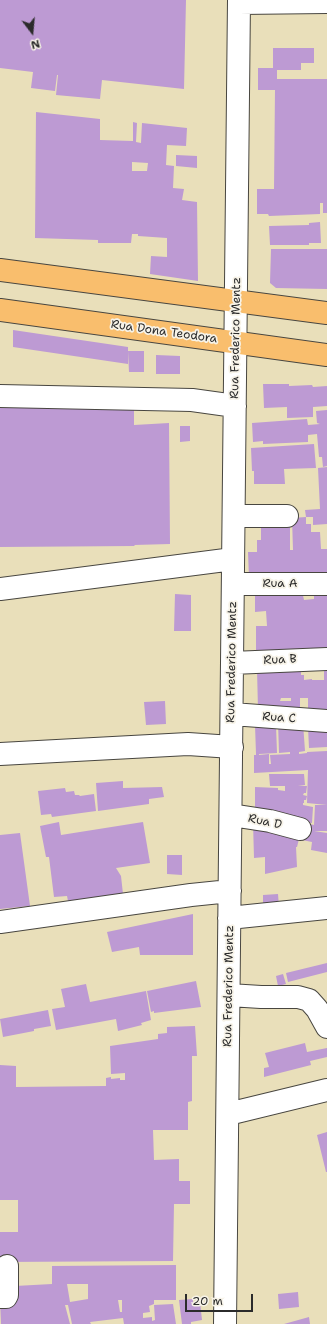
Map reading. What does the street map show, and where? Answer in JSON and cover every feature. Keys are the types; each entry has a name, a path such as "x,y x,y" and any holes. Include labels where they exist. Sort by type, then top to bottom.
{"main road":[{"path":"0,270 327,313"},
{"name":"Rua Dona Teodora","path":"0,310 236,342 326,352"}],"street":[{"path":"239,1 327,2"},
{"name":"Rua Frederico Mentz","path":"225,1324 239,1"},
{"path":"0,396 192,400 235,406"},
{"path":"234,516 287,516"},
{"path":"0,588 233,559"},
{"name":"Rua A","path":"233,584 327,584"},
{"name":"Rua B","path":"232,663 327,659"},
{"name":"Rua C","path":"232,714 327,721"},
{"path":"0,754 188,744 232,747"},
{"name":"Rua D","path":"231,815 300,829"},
{"path":"0,922 191,895 230,891"},
{"path":"230,918 327,908"},
{"path":"229,995 298,997 309,1000 317,1008 327,1027"},
{"path":"228,1114 327,1090"},
{"path":"0,1297 6,1297 7,1266"}],"building":[{"path":"0,0 186,0 184,89 102,80 100,99 56,95 58,75 55,91 31,88 33,72 0,68"},
{"path":"273,48 314,48 314,63 301,63 301,70 277,70 277,79 327,79 327,213 323,213 323,203 320,203 320,214 269,216 268,214 257,214 257,189 274,189 275,90 258,90 258,68 273,68"},
{"path":"36,112 100,119 100,140 133,141 133,122 137,123 136,142 141,143 142,123 187,128 186,146 167,145 166,165 174,166 173,188 184,189 182,200 197,202 198,281 150,274 151,256 167,257 167,238 138,236 138,234 132,234 131,243 98,243 98,240 35,238","holes":["132,162 148,163 147,171 132,171"]},
{"path":"176,155 197,156 197,168 176,166"},
{"path":"320,222 321,243 309,243 309,245 270,245 269,226 309,225 309,223"},
{"path":"271,249 327,249 327,289 276,288 270,283"},
{"path":"13,330 128,347 128,364 13,347"},
{"path":"128,351 144,351 144,372 129,372"},
{"path":"156,355 180,356 180,374 156,374"},
{"path":"263,384 289,384 289,386 312,385 313,387 327,386 327,406 313,407 313,417 287,418 287,407 264,408"},
{"path":"134,404 134,425 169,423 170,544 134,545 135,546 0,547 0,405"},
{"path":"327,410 327,466 323,467 322,457 319,457 317,434 308,435 308,442 263,444 263,441 253,442 252,423 307,419 308,425 320,424 317,423 316,411"},
{"path":"180,426 190,426 190,441 180,442"},
{"path":"314,444 316,468 284,469 285,484 254,484 251,448"},
{"path":"327,467 327,524 313,525 313,517 306,517 305,510 320,509 318,468"},
{"path":"306,517 306,524 311,524 311,532 320,532 321,549 327,549 327,579 249,578 248,552 257,552 257,540 261,540 261,520 290,520 290,550 293,550 292,518"},
{"path":"327,590 327,654 256,656 256,626 267,626 266,611 255,612 255,595 302,591 304,600 314,599 314,591"},
{"path":"175,594 191,595 191,631 174,631"},
{"path":"301,664 301,675 304,675 304,680 324,680 324,667 327,667 327,716 258,710 257,669","holes":["281,698 291,698 291,701 280,701","300,698 308,698 308,709 300,709"]},
{"path":"165,701 166,724 146,725 144,702"},
{"path":"278,722 303,723 305,751 299,752 299,754 327,751 327,805 307,803 308,770 254,773 254,755 256,755 255,725 276,725 277,753 259,754 269,754 269,764 271,764 270,755 290,754 290,752 279,753"},
{"path":"308,727 327,728 327,747 309,748"},
{"path":"269,774 304,774 305,785 298,786 307,786 306,793 303,795 307,796 303,805 313,807 312,823 303,822 271,811 271,809 255,809 255,787 278,788 278,790 285,791 285,786 270,786"},
{"path":"123,781 123,788 162,787 164,797 149,799 149,804 98,811 96,783"},
{"path":"65,788 66,792 74,791 75,795 80,796 94,794 96,811 52,817 51,814 41,815 38,791"},
{"path":"315,805 327,805 327,831 314,831 327,833 327,853 311,850 312,842 302,840 306,823 314,825"},
{"path":"59,822 61,835 143,822 150,863 116,868 121,876 123,894 70,911 67,896 54,897 49,857 46,857 40,826"},
{"path":"253,822 301,831 296,847 297,867 265,874 265,857 254,858"},
{"path":"20,833 30,906 0,909 0,835"},
{"path":"167,855 182,855 182,875 167,874"},
{"path":"278,894 279,907 263,909 263,895"},
{"path":"193,914 193,955 140,955 139,947 112,952 107,932"},
{"path":"327,963 327,972 288,982 286,973"},
{"path":"283,974 286,984 278,986 276,976"},
{"path":"196,981 201,1007 154,1013 154,1011 151,1012 147,991"},
{"path":"86,984 90,1002 146,991 151,1020 141,1023 142,1025 118,1031 116,1019 56,1030 52,1009 65,1007 61,989"},
{"path":"48,1010 51,1026 3,1037 0,1019"},
{"path":"195,1026 197,1056 192,1056 192,1101 188,1102 188,1130 153,1130 154,1160 179,1159 179,1181 190,1181 190,1204 174,1204 173,1261 0,1262 0,1232 18,1232 18,1200 0,1200 0,1065 16,1066 16,1087 106,1086 106,1078 111,1077 111,1079 120,1078 120,1080 125,1080 125,1073 111,1074 110,1046 158,1039 158,1034 167,1033 167,1027"},
{"path":"305,1043 307,1052 327,1048 327,1057 310,1061 311,1065 264,1077 264,1068 269,1067 265,1053"},
{"path":"327,1132 327,1172 326,1172 317,1135"},
{"path":"176,1265 176,1300 154,1300 154,1304 149,1306 150,1312 143,1313 143,1318 152,1317 152,1321 155,1320 154,1305 173,1304 176,1324 124,1324 123,1318 90,1322 91,1324 72,1324 68,1305 65,1305 70,1324 1,1324 0,1299 15,1286 52,1284 52,1266","holes":["67,1284 88,1284 88,1299 70,1302","118,1300 122,1300 122,1312 120,1312"]},
{"path":"298,1292 299,1307 279,1309 278,1294"},
{"path":"193,1299 193,1303 200,1302 202,1320 191,1322 191,1324 182,1324 179,1300"},
{"path":"309,1317 310,1324 284,1324"}]}
